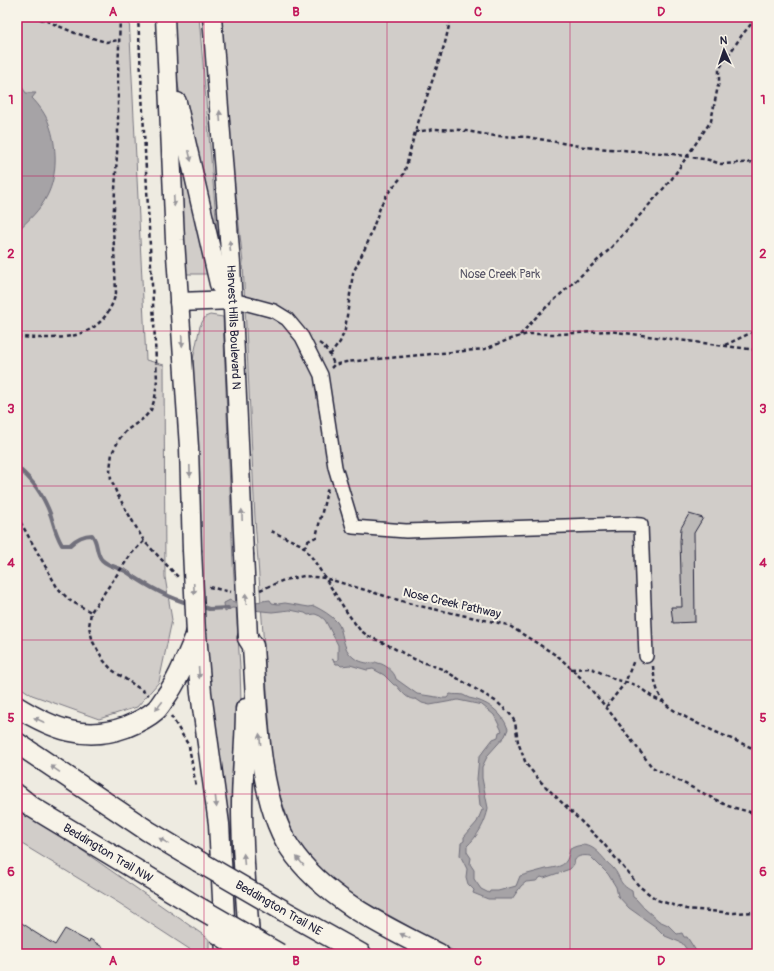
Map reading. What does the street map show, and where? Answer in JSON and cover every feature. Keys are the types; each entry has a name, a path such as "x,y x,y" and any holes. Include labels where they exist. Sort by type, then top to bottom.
{"main road":[{"path":"165,17 179,302 189,447 196,634 201,693 219,824 226,954"},
{"name":"Harvest Hills Boulevard N","path":"212,17 233,300 248,638"},
{"path":"166,50 219,284 233,300"},
{"path":"179,302 233,300"},
{"path":"17,707 34,718 60,729 75,733 96,734 115,731 133,724 156,710 169,693 183,668 196,634"},
{"path":"248,638 244,651 246,718 242,839 250,954"},
{"path":"248,638 253,646 263,763 268,790 281,833 290,848 316,878 350,904 399,934 439,954"},
{"name":"Beddington Trail NE","path":"17,743 148,831 360,954"},
{"name":"Beddington Trail NW","path":"24,801 200,915"},
{"path":"200,915 250,954"},
{"path":"200,915 280,954"}],"street":[{"path":"233,300 274,311 288,319 302,337 321,375 334,462 353,526 406,531 627,524 642,525 646,656"}],"path":[{"path":"33,17 47,21 75,33 106,42 119,40"},
{"path":"17,337 59,339 77,336 99,324 107,314 116,293 113,226 118,136 120,17"},
{"path":"138,17 157,380 155,398 151,410 144,418 120,438 112,454 110,470 111,479 117,494 144,541 176,577 181,580"},
{"path":"330,356 340,342 345,330 353,273 368,242 381,205 388,193 404,174 415,132 445,43 451,17"},
{"path":"519,336 540,313 610,249 671,180 711,121 719,81 719,69 742,35 757,17"},
{"path":"415,132 435,128 460,130 495,136 528,138 584,147 687,156 721,164 757,162"},
{"path":"724,345 757,330"},
{"path":"321,375 334,365 346,362 485,349 527,334 560,334 609,331 757,350"},
{"path":"304,548 308,542 316,537 334,462"},
{"path":"17,516 57,587 69,600 91,612"},
{"path":"271,531 302,545 360,630 368,636 414,659 442,669 497,702 510,714 515,722 518,742 526,764 541,782 603,843 639,886 657,900 686,909 734,913 757,912"},
{"path":"144,541 132,553 91,612 89,627 93,642 104,661 112,670 153,697"},
{"name":"Nose Creek Pathway","path":"255,591 262,590 284,580 304,576 325,578 415,605 508,625 559,657 580,676 652,767 728,806 757,814"},
{"path":"206,587 232,593"},
{"path":"606,707 625,681 635,657 652,655 654,679 663,702"},
{"path":"571,669 591,668 614,679 636,685 654,698 663,702 689,719 757,750"},
{"path":"170,714 189,746 197,789"}],"green space":[{"path":"17,17 129,17 146,360 164,365 165,577 172,620 159,682 137,707 99,719 32,695 17,685"},
{"path":"171,17 199,17 218,242 214,242 178,85 172,53"},
{"name":"Nose Creek Park","path":"221,17 757,17 757,954 459,954 338,887 296,843 273,775 255,519 243,263 226,102"},
{"path":"181,164 209,274 186,274 179,166"},
{"path":"210,315 223,317 233,563 240,667 242,739 237,853 228,853 206,685 191,369 200,326 205,317"},
{"path":"17,805 209,939 209,954 197,954 119,903 17,841"}],"shaded area":[{"path":"17,80 26,93 36,93 32,98 42,110 52,132 55,150 55,170 51,188 44,201 30,219 17,231"},
{"path":"230,600 238,603 244,603 270,600 272,603 278,604 285,603 309,607 314,606 337,622 347,650 356,659 365,663 376,662 384,665 392,671 396,679 417,694 443,698 447,698 450,694 463,695 487,704 498,712 508,729 505,736 488,755 482,767 482,778 488,808 480,829 467,846 467,852 471,858 470,864 474,870 474,879 481,889 489,893 490,891 498,891 516,886 520,876 562,865 569,855 570,849 576,846 586,845 598,852 612,867 622,883 632,891 633,897 645,909 659,921 668,925 677,934 682,933 684,937 687,937 698,954 690,954 682,943 665,936 656,927 629,908 618,896 616,887 608,874 590,856 577,857 570,869 544,878 541,877 536,881 526,882 521,886 512,899 488,899 473,893 474,890 468,884 466,877 467,869 460,855 461,843 464,841 464,837 477,822 482,810 484,810 480,805 477,779 479,757 493,739 498,737 499,732 502,731 494,715 482,705 458,700 430,705 422,703 416,699 407,697 384,675 373,669 367,670 350,665 341,666 336,664 332,659 335,661 338,660 338,645 325,620 320,616 315,614 308,615 290,610 272,612 232,608 225,612 224,603"}],"building":[{"path":"689,514 703,518 694,533 695,622 673,623 671,607 682,607 680,541 681,528"},
{"path":"17,920 55,945 65,929 89,942 90,939 113,954 17,954"}],"waterway":[{"path":"17,467 28,477 41,495 62,545 70,545 80,537 92,535 102,560 111,566 124,570 165,595 191,604"},
{"path":"199,606 209,609 228,608"}]}
